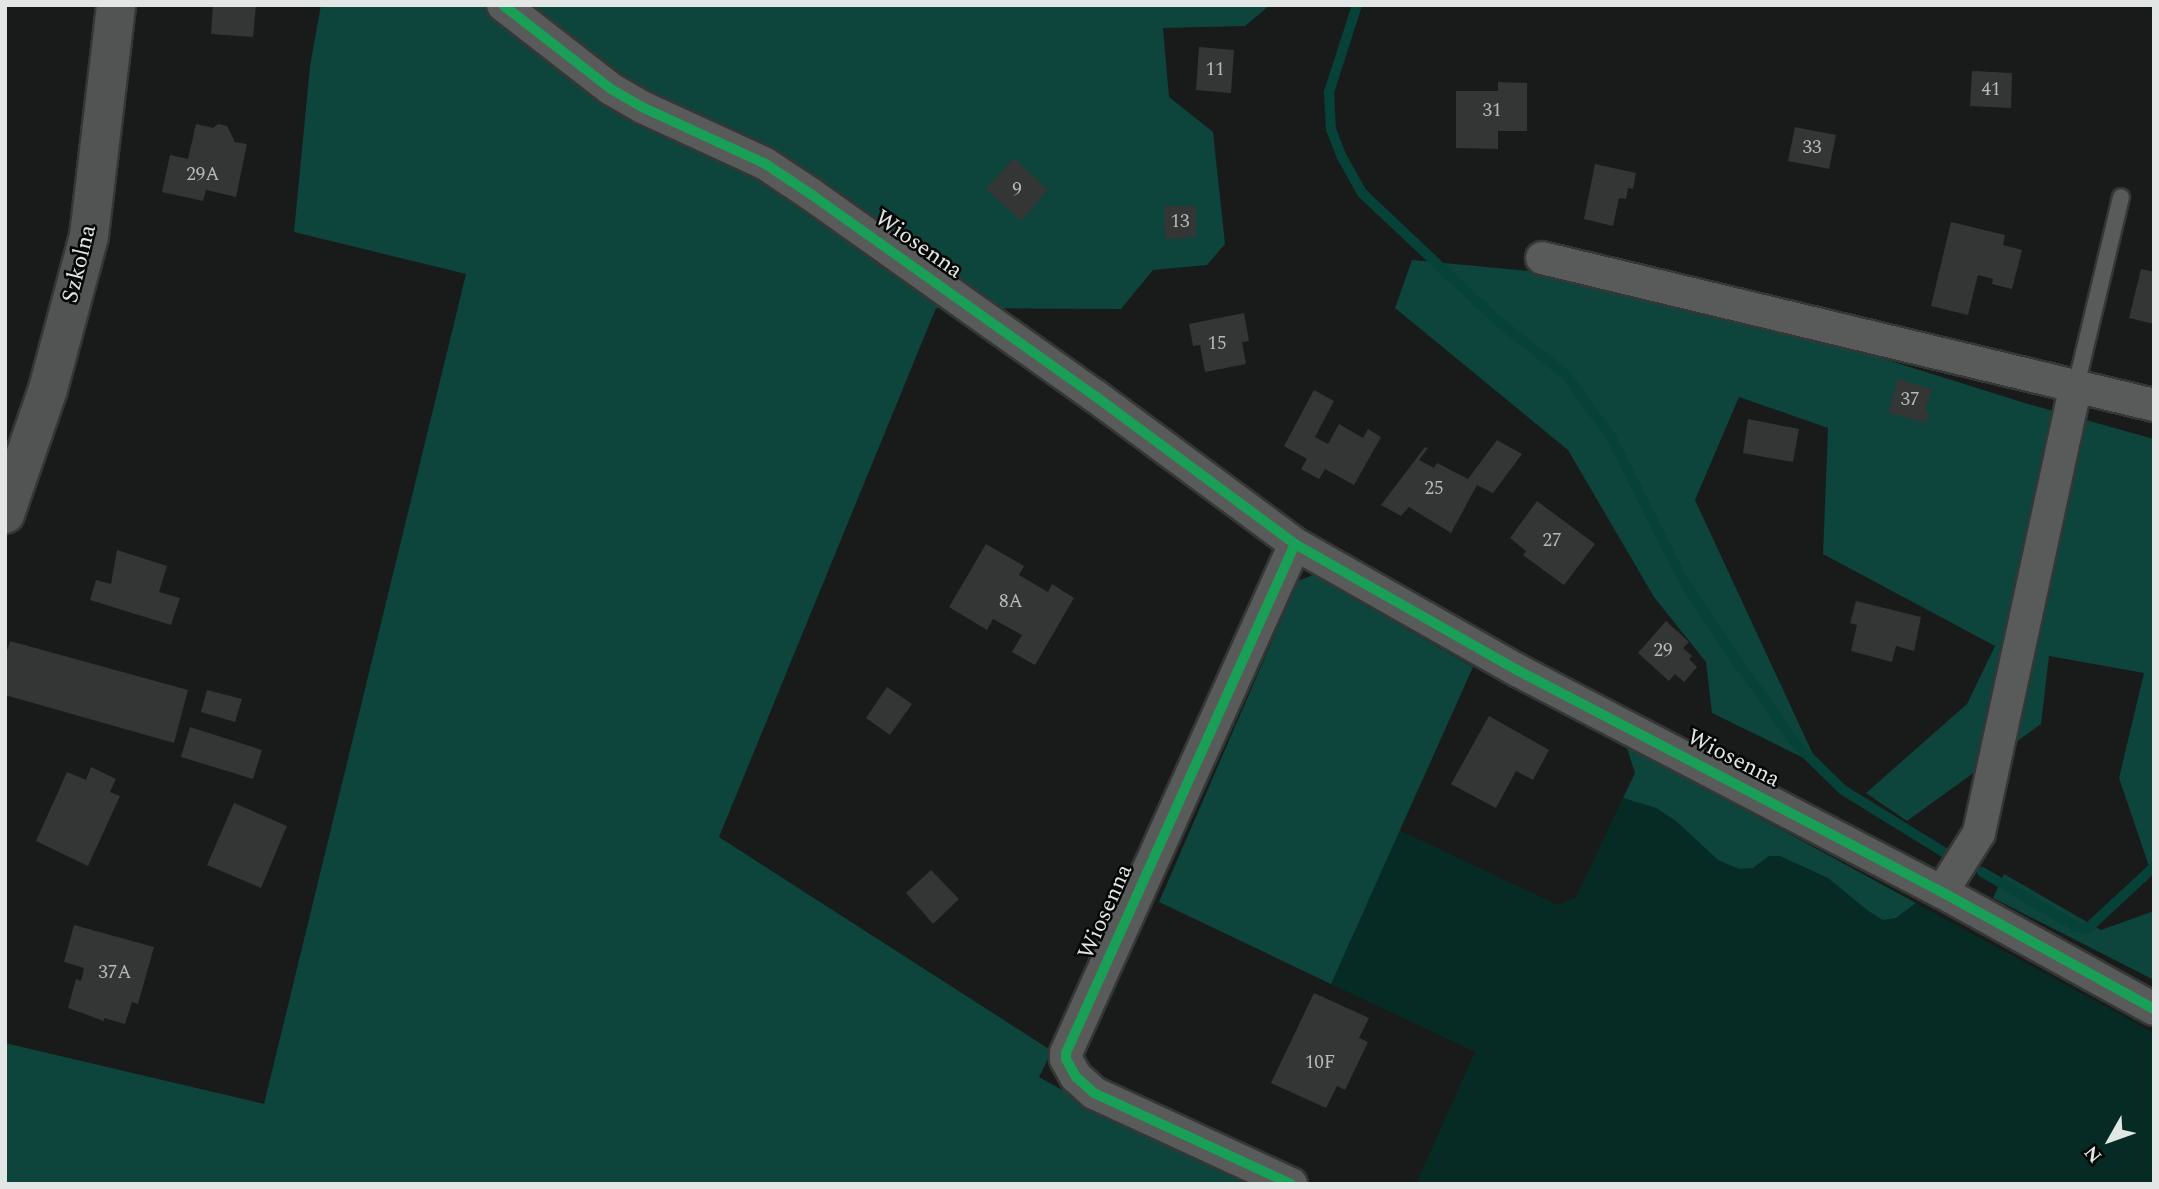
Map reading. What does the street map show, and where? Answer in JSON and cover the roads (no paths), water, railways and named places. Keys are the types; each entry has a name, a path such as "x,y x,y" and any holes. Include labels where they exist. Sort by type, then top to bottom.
{"street":[{"name":"Szkolna","path":"5,514 48,388 89,236 116,5"},
{"name":"Wiosenna","path":"503,5 611,89 642,107 764,163 812,195 1095,396 1295,544 1517,670 1942,891 2154,1009"},
{"path":"1542,258 2154,405"},
{"path":"1942,891 1979,833 2076,386"},
{"name":"Wiosenna","path":"1291,1184 1094,1093 1076,1077 1066,1059 1066,1053 1295,544"}],"lane":[{"path":"2076,386 2121,197"}],"waterway":[{"path":"1357,5 1329,92 1331,129 1342,157 1362,193 1499,322 1566,375 1611,437 1682,578 1797,745 1843,790 1945,853"},
{"path":"1982,872 2075,926 2087,929 2154,867"}]}
